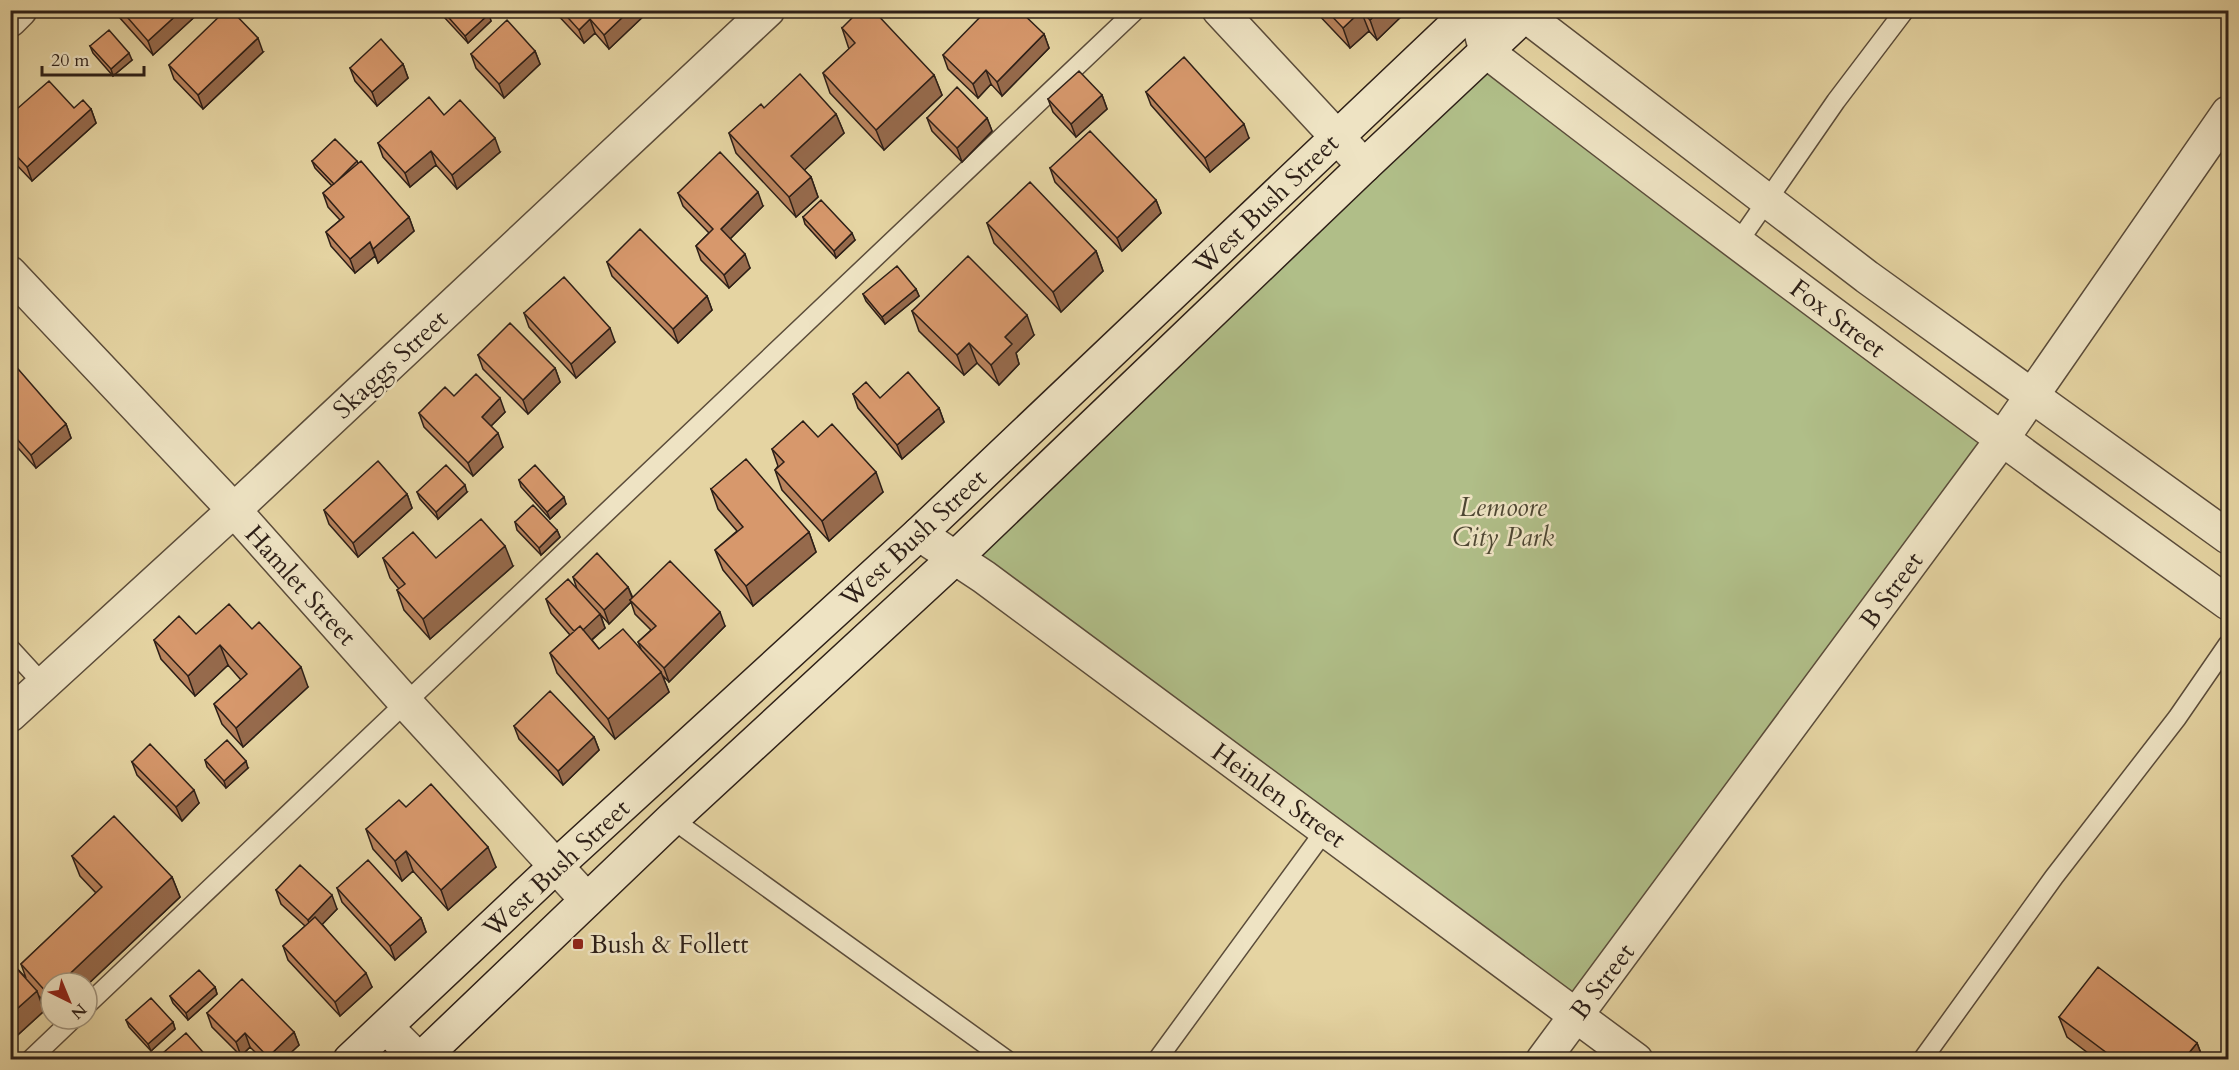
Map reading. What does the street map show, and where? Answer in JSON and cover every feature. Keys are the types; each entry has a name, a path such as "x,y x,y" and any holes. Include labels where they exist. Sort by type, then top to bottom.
{"street":[{"path":"10,20 20,10"},
{"name":"Skaggs Street","path":"10,715 234,510 768,10"},
{"path":"1219,10 1364,166"},
{"path":"1473,10 1486,51"},
{"name":"West Bush Street","path":"350,1059 555,867 919,534 1337,136 1473,10"},
{"name":"Fox Street","path":"1492,10 1527,13 1866,277 2229,537"},
{"name":"West Bush Street","path":"420,1059 672,819 956,557 1527,13"},
{"name":"Fox Street","path":"1486,51 1737,244 2002,440 2229,603"},
{"name":"B Street","path":"1544,1059 2002,440 2229,113"},
{"name":"Hamlet Street","path":"10,273 234,510 406,703 587,900"},
{"name":"Heinlen Street","path":"919,534 956,557 1636,1059"},
{"path":"386,1027 420,1059"}],"lane":[{"path":"99,994 1136,10"},
{"path":"1737,244 1836,101 1905,10"},
{"path":"1922,1059 2054,878 2177,718 2229,644"},
{"path":"10,648 44,684"},
{"path":"672,819 1007,1059"},
{"path":"1157,1059 1326,829"},
{"path":"30,1059 60,1031"}],"green space":[{"name":"Lemoore City Park","path":"1486,51 2002,440 1577,1015 956,557"}],"building":[{"path":"121,10 182,10 148,41"},
{"path":"226,10 231,10 258,38 198,95 169,65"},
{"path":"442,10 486,10 489,14 465,36"},
{"path":"561,10 630,10 604,35 590,19 579,30"},
{"path":"860,10 873,10 934,75 876,130 823,73 855,43 842,28"},
{"path":"987,10 1019,10 1044,34 997,82 986,70 973,84 943,55"},
{"path":"1326,10 1380,10 1370,20 1361,11 1343,28"},
{"path":"507,20 535,51 499,84 471,54"},
{"path":"109,30 129,53 111,69 90,46"},
{"path":"381,39 403,64 372,92 350,68"},
{"path":"1184,57 1244,124 1205,158 1146,92"},
{"path":"1079,71 1102,95 1071,124 1048,99"},
{"path":"800,74 836,114 791,156 811,177 789,197 729,133 761,104 764,108"},
{"path":"49,81 74,108 83,100 91,109 27,167 10,149 10,115"},
{"path":"957,87 987,118 957,148 927,118"},
{"path":"429,97 444,115 460,100 495,138 452,175 431,151 405,173 378,143"},
{"path":"1090,131 1156,200 1117,238 1050,168"},
{"path":"335,139 357,161 334,184 312,161"},
{"path":"720,152 758,192 721,229 745,254 724,275 696,246 713,229 678,193"},
{"path":"361,161 409,217 373,249 370,242 350,259 326,232 344,217 323,193"},
{"path":"1030,182 1096,251 1053,292 987,223"},
{"path":"821,200 852,233 834,251 803,217"},
{"path":"640,229 707,296 673,329 607,262"},
{"path":"968,256 1027,315 1005,337 1012,344 991,365 969,343 957,355 912,311"},
{"path":"897,266 916,289 882,317 863,294"},
{"path":"564,277 610,328 571,364 524,313"},
{"path":"510,323 555,368 523,400 478,355"},
{"path":"12,362 66,424 31,455 10,431 10,364"},
{"path":"908,372 939,408 897,445 853,394 866,382 880,398"},
{"path":"476,374 500,398 482,417 498,433 468,463 419,413 445,387 454,396"},
{"path":"803,421 818,437 832,424 876,472 822,521 775,470 784,462 772,449"},
{"path":"746,459 809,532 746,586 715,550 743,527 711,489"},
{"path":"378,461 407,494 353,543 324,510"},
{"path":"446,465 465,485 436,512 417,492"},
{"path":"535,465 564,497 547,512 519,480"},
{"path":"533,505 557,530 539,548 515,522"},
{"path":"481,519 505,546 423,619 397,590 405,584 383,558 413,532 436,558"},
{"path":"597,553 628,587 604,610 573,577"},
{"path":"670,561 720,612 664,668 638,642 656,626 630,600"},
{"path":"568,579 600,614 583,630 580,626 574,631 546,599"},
{"path":"229,604 252,629 259,622 301,667 236,728 214,704 247,674 220,645 188,676 154,640 179,616 196,634"},
{"path":"580,626 599,649 623,629 661,672 608,719 550,653"},
{"path":"550,691 594,737 558,771 514,726"},
{"path":"227,740 246,761 224,781 205,760"},
{"path":"150,744 194,790 176,807 132,762"},
{"path":"431,784 488,847 441,890 406,851 395,861 366,829 399,800 406,807"},
{"path":"114,816 172,877 73,971 39,971 39,984 21,964 102,887 72,856"},
{"path":"368,860 421,918 390,946 337,888"},
{"path":"300,865 332,895 308,920 276,890"},
{"path":"315,917 366,973 335,1002 283,946"},
{"path":"10,961 37,991 10,1015"},
{"path":"2098,967 2197,1043 2184,1059 2115,1059 2059,1017"},
{"path":"199,970 215,987 186,1013 170,996"},
{"path":"242,979 294,1032 268,1057 245,1033 236,1042 207,1013"},
{"path":"151,998 173,1022 148,1044 126,1020"},
{"path":"186,1033 209,1059 156,1059"}],"place":[{"name":"Bush & Follett","path":"578,944"}]}
